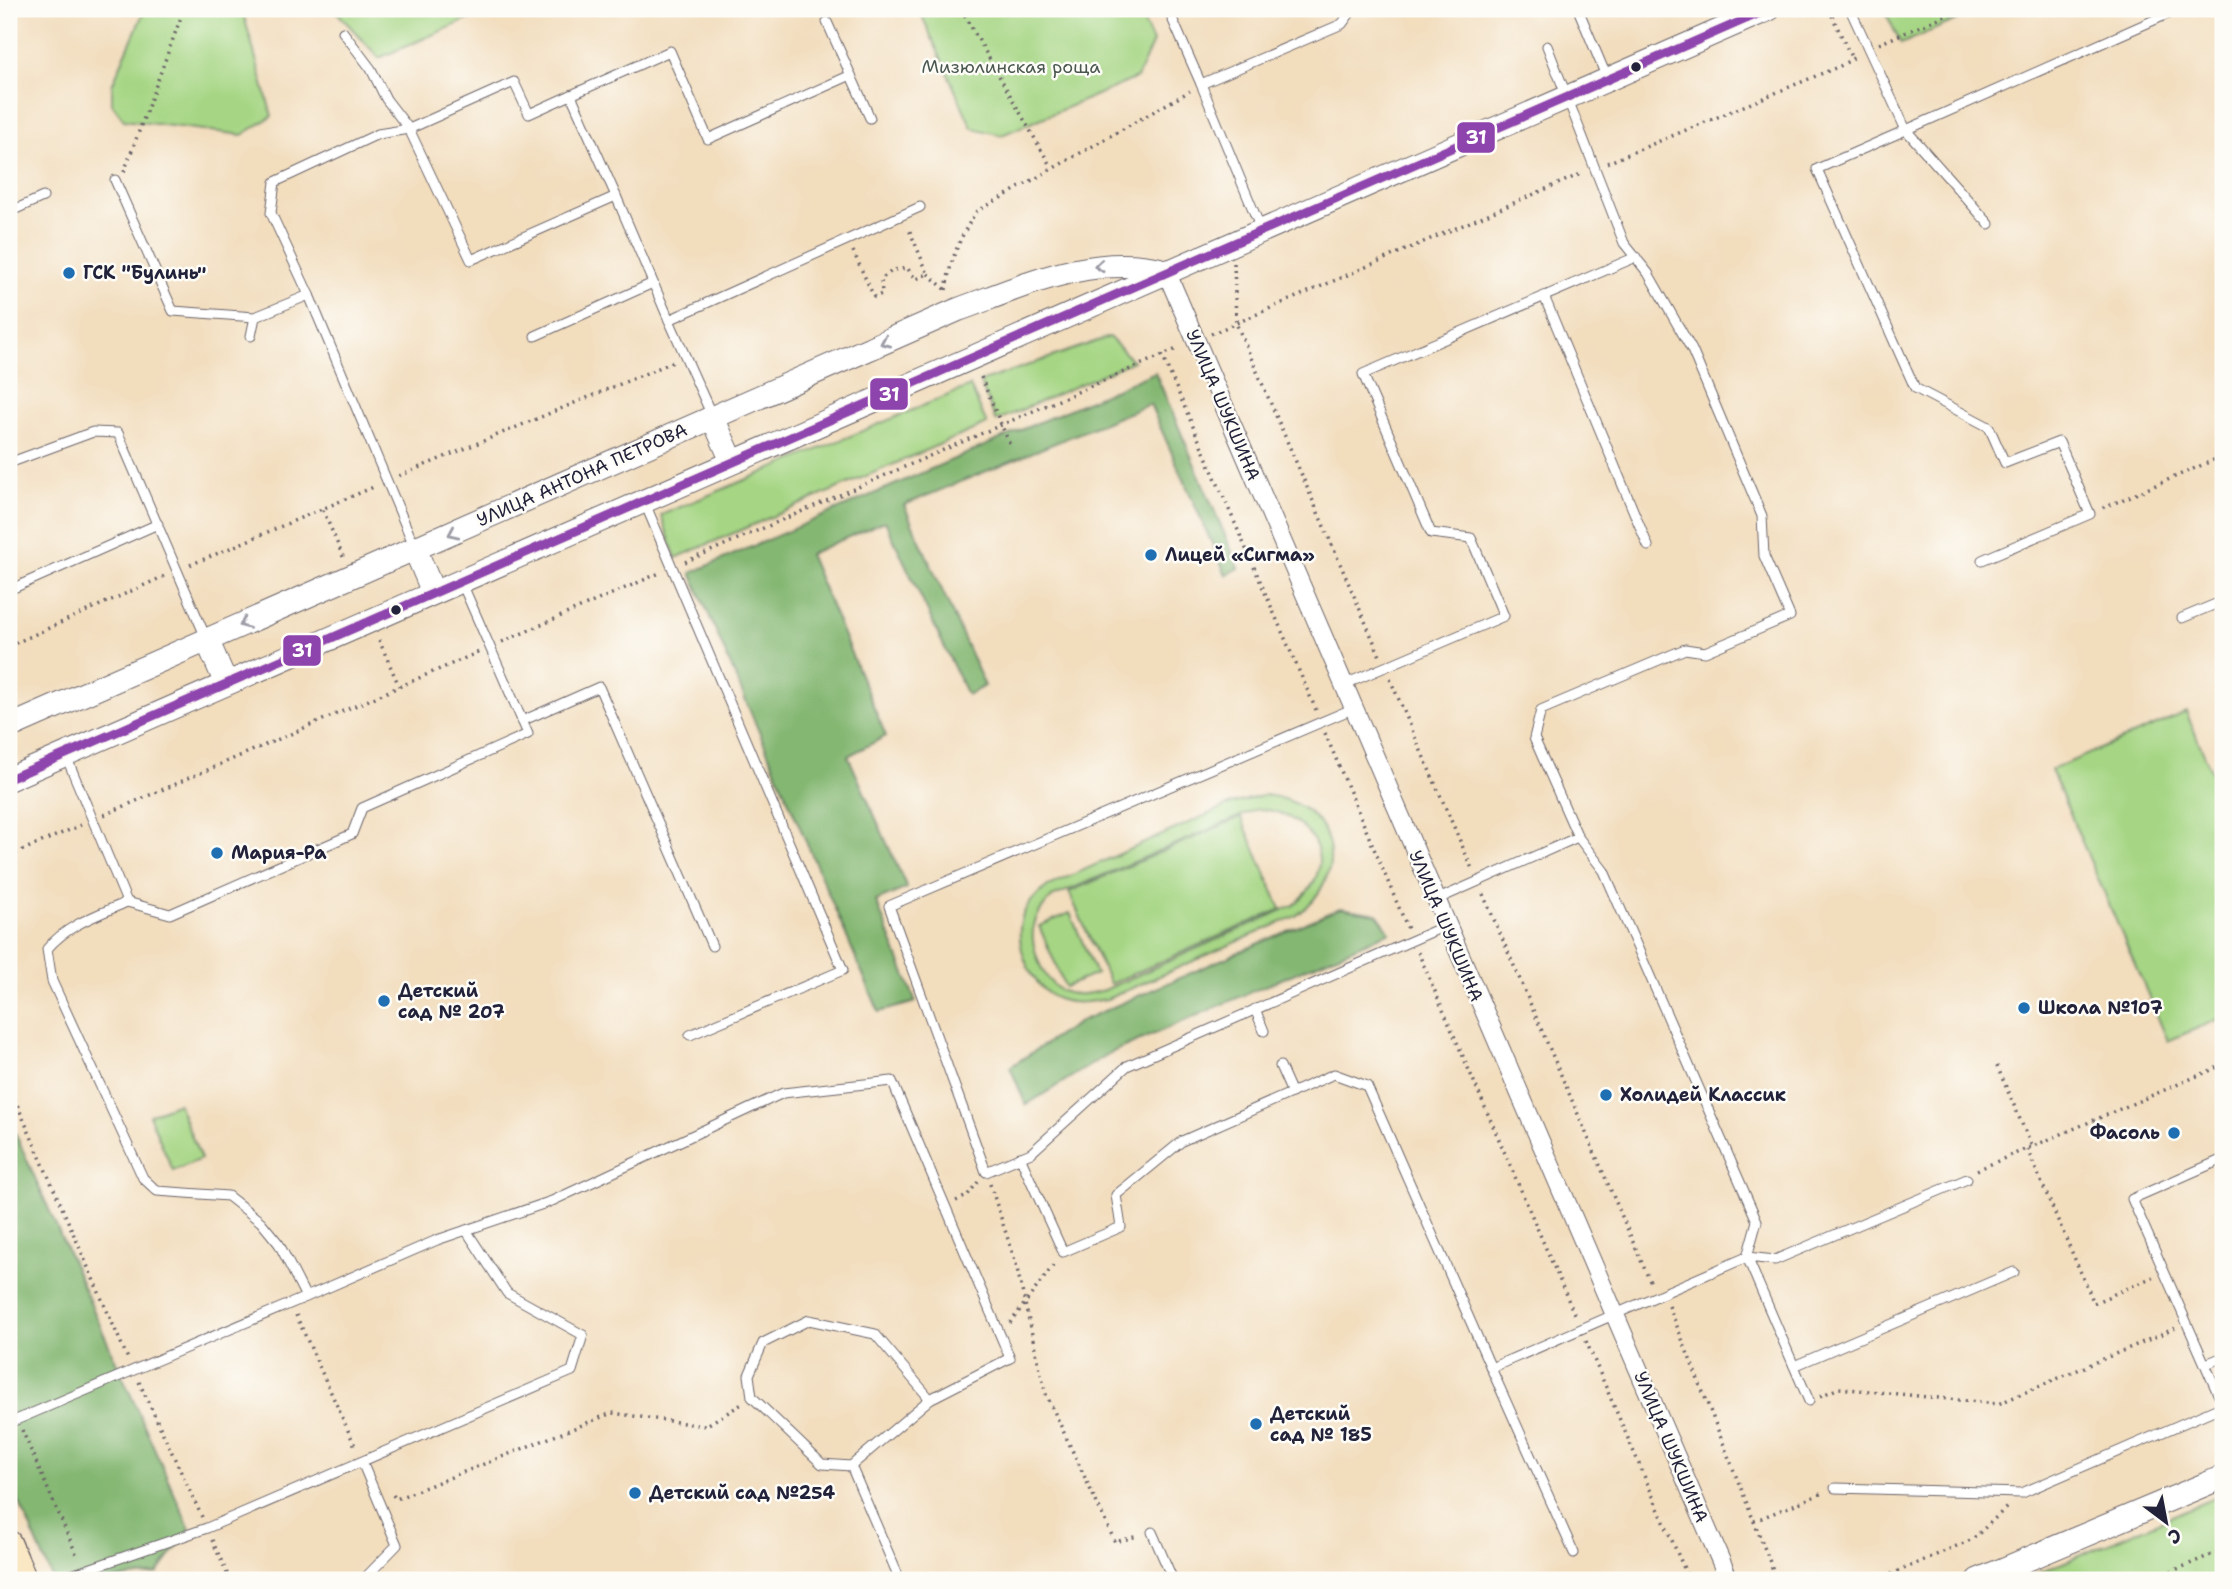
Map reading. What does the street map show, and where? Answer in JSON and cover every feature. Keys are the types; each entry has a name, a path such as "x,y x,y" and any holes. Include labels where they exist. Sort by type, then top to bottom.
{"main road":[{"path":"9,1543 25,1580"}],"street":[{"path":"9,779 1228,243 1769,9"},
{"name":"УЛИЦА АНТОНА ПЕТРОВА","path":"9,727 957,310 1037,281 1094,266 1139,264 1166,271"},
{"name":"УЛИЦА ШУКШИНА","path":"1166,271 1445,926 1729,1580"},
{"path":"713,418 732,461"},
{"path":"415,549 433,592"},
{"path":"207,640 226,683"},
{"path":"1990,1578 2223,1477"}],"lane":[{"path":"9,22 15,9"},
{"path":"1168,9 1261,229"},
{"path":"1201,84 1342,24 1353,9"},
{"path":"1578,9 1608,79"},
{"path":"1850,9 1906,130 1989,224"},
{"path":"1982,560 2090,514 2059,442 2005,463 1989,426 1915,388 1817,169 2179,9"},
{"path":"827,22 870,118"},
{"path":"343,32 371,69 386,99 409,129 471,260 615,196"},
{"path":"1547,46 1624,243 1648,273 1698,363 1762,516 1764,556 1790,616 1705,652 1685,649 1541,710 1534,738 1578,837 1604,871 1757,1222 1747,1257 1809,1401"},
{"path":"415,549 309,295 271,213 275,183 378,134 409,129 514,82 528,114 670,51 708,139 850,75"},
{"path":"571,95 713,418"},
{"path":"117,184 173,311 255,317 309,295"},
{"path":"9,212 43,197"},
{"path":"669,320 920,207"},
{"path":"1342,685 1504,615 1471,538 1431,533 1363,374 1636,257"},
{"path":"535,335 653,283"},
{"path":"1544,296 1648,546"},
{"path":"251,336 255,317"},
{"path":"9,463 93,432 118,433 207,640"},
{"path":"643,500 843,970 690,1035"},
{"path":"9,590 158,524"},
{"path":"306,1297 279,1244 261,1222 228,1196 157,1191 143,1178 52,981 47,949 72,926 127,902 170,914 352,834 362,808 528,734 461,580"},
{"path":"2182,618 2223,601"},
{"path":"522,721 599,687 712,946"},
{"path":"1352,709 889,906 986,1172 1031,1153 1127,1066 1445,926"},
{"path":"65,754 127,902"},
{"path":"1434,900 1578,837"},
{"path":"1255,1009 1264,1031"},
{"path":"1280,1066 1292,1093"},
{"path":"1020,1157 1063,1252 1121,1227 1116,1195 1182,1141 1335,1074 1367,1086 1574,1553"},
{"path":"13,1421 466,1230 552,1201 783,1093 892,1081 1010,1358 930,1399 851,1466 822,1464 752,1397 749,1375 763,1343 809,1320 875,1334 930,1399"},
{"path":"1835,1488 2022,1493 2223,1406 2132,1199 2223,1159"},
{"path":"1491,1368 1747,1257 1775,1260 1970,1175"},
{"path":"57,1580 207,1528 572,1371 583,1335 507,1293 466,1230"},
{"path":"1794,1366 2014,1272"},
{"path":"2206,1364 2223,1357"},
{"path":"362,1462 397,1545 363,1580"},
{"path":"851,1466 900,1580"},
{"path":"1152,1532 1173,1580"}],"path":[{"path":"117,184 184,9"},
{"path":"961,9 1051,167"},
{"path":"1829,9 1852,59"},
{"path":"9,856 1594,168 1852,59 1867,49 1960,9"},
{"path":"946,290 950,265 976,212 1051,167 1130,128 1201,84"},
{"path":"848,240 874,297 882,294 881,279 893,270 907,268 916,279 928,274 903,215"},
{"path":"1228,243 1237,270 1236,323 1660,1296 1777,1580"},
{"path":"1162,355 1689,1580"},
{"path":"9,646 177,570 686,357"},
{"path":"2090,514 2223,456"},
{"path":"323,510 352,577"},
{"path":"370,620 399,686"},
{"path":"1970,1175 2223,1065"},
{"path":"1997,1066 2094,1303 2165,1272"},
{"path":"9,1086 134,1371 230,1580"},
{"path":"945,1206 967,1196 986,1172"},
{"path":"986,1172 1016,1264 1045,1392 1115,1542 1152,1532"},
{"path":"1000,1335 1063,1252"},
{"path":"291,1303 362,1462"},
{"path":"1809,1401 1839,1388 1998,1404 2188,1323"},
{"path":"388,1490 396,1499 612,1413 705,1426 752,1397"},
{"path":"13,1421 84,1572"},
{"path":"1754,1521 1835,1488"},
{"path":"1878,1580 1973,1539 2022,1493"},
{"path":"2151,1580 2223,1550"}],"green space":[{"path":"145,9 242,9 272,116 242,135 124,120 112,104 112,85"},
{"path":"334,9 492,9 379,58"},
{"name":"Мизюлинская роща","path":"919,9 1138,9 1153,42 1137,78 1002,135 972,128"},
{"path":"1884,9 1982,9 1901,44"},
{"path":"1109,337 1133,361 996,421 980,382"},
{"path":"1155,372 1239,568 1226,575 1150,404 904,505 985,686 967,695 885,521 809,554 886,736 848,756 907,888 876,901 916,1002 879,1012 691,573"},
{"path":"970,386 987,424 676,558 661,515"},
{"path":"2186,712 2223,798 2223,1017 2168,1041 2051,770"},
{"path":"1265,795 1289,801 1308,811 1321,826 1328,843 1330,861 1325,880 1314,899 1296,916 1107,999 1064,1001 1048,993 1040,985 1026,963 1020,938 1023,915 1037,895 1048,886 1231,804","holes":["1257,809 1270,810 1295,821 1306,830 1318,852 1319,866 1315,880 1306,894 1294,905 1104,990 1084,994 1065,992 1057,988 1044,973 1033,943 1033,933 1039,913 1052,897"]},
{"path":"1241,817 1281,909 1110,984 1069,892"},
{"path":"1340,908 1377,914 1390,932 1110,1053 1026,1105 1010,1067 1081,1021"},
{"path":"1070,913 1096,974 1065,987 1039,926"},
{"path":"178,1103 201,1159 173,1171 149,1115"},
{"path":"9,1119 190,1529 157,1574 105,1580 53,1580 9,1478"},
{"path":"2223,1494 2223,1580 2023,1580"}],"transit line":[{"name":"31","path":"9,779 1769,9"}],"place":[{"name":"ГСК \"Булинь\"","path":"69,273"},
{"name":"Лицей «Сигма»","path":"1151,555"},
{"name":"Мария-Ра","path":"217,853"},
{"name":"Детский сад № 207","path":"384,1001"},
{"name":"Школа №107","path":"2024,1008"},
{"name":"Холидей Классик","path":"1606,1095"},
{"name":"Фасоль","path":"2174,1133"},
{"name":"Детский сад № 185","path":"1256,1424"},
{"name":"Детский сад №254","path":"635,1493"}]}
